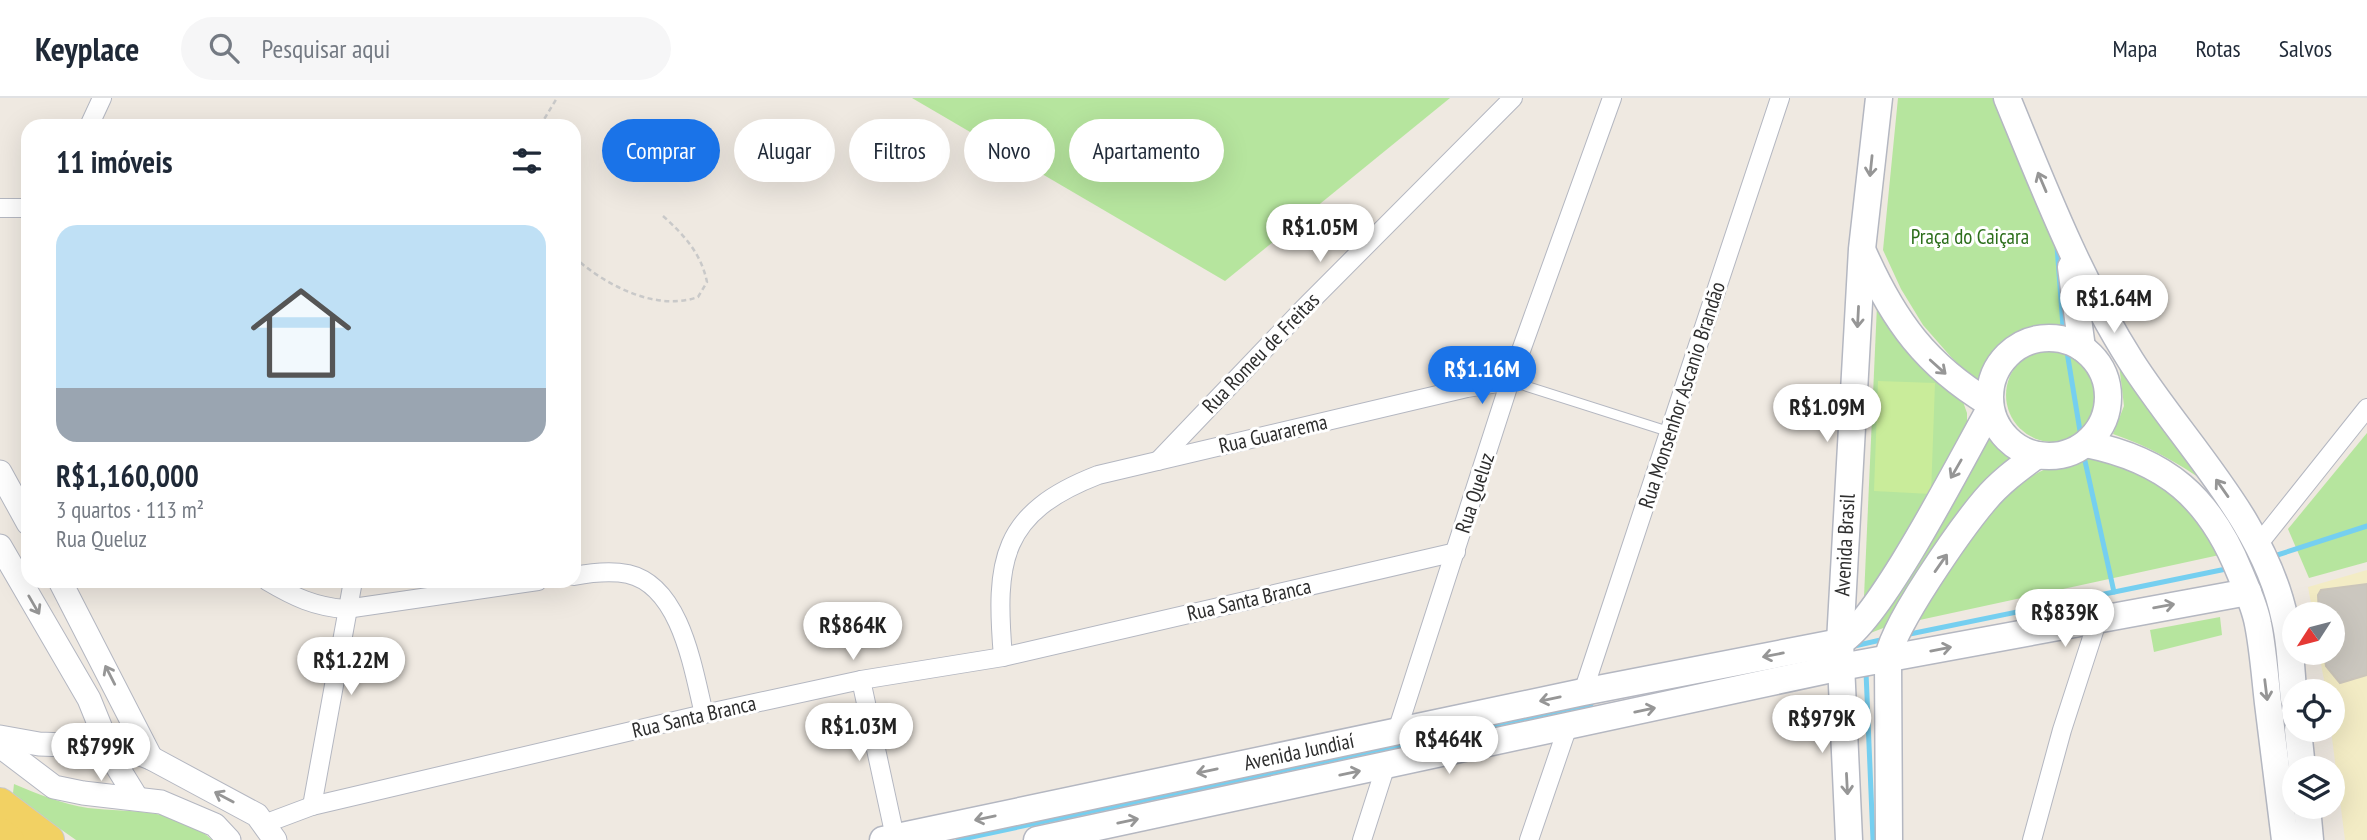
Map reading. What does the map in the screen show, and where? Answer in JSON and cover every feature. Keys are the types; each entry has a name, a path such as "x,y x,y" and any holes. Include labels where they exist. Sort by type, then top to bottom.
{"main road":[{"name":"Avenida Brasil","path":"1849,840 1863,652 1862,249 1879,98"},
{"path":"2007,98 2068,245 2098,305 2132,362 2227,496 2250,552 2273,583 2285,619 2292,679"},
{"path":"2068,245 2085,351 2104,376 2108,395 2106,413 2099,430 2086,444 2055,456 2037,455 2020,448 2005,436 1990,406 1989,390 1997,369 2009,354 2025,343 2044,338 2064,340 2085,351 2132,362"},
{"path":"1862,249 1885,301 1908,334 1959,385 1990,406"},
{"path":"1863,652 1859,626 1894,577 1990,406"},
{"path":"2086,444 2118,450 2148,462 2175,480 2199,502 2219,528 2250,552"},
{"path":"1863,652 1984,501 2008,475 2037,455"},
{"path":"2250,552 2246,587 2258,622 2285,840"},
{"path":"1863,652 2098,618 2246,587"},
{"name":"Avenida Brasil","path":"1863,652 1889,840"},
{"name":"Avenida Jundiaí","path":"889,839 1583,692 1863,652"},
{"name":"Avenida Jundiaí","path":"1037,840 1568,726 1863,652"},
{"path":"0,803 49,840"},
{"path":"2307,819 2310,840"},
{"path":"0,833 9,840"}],"street":[{"path":"92,119 102,98"},
{"name":"Rua Romeu de Freitas","path":"1158,461 1304,308 1513,98"},
{"name":"Rua Queluz","path":"1397,731 1510,382 1612,98"},
{"name":"Rua Monsenhor Ascanio Brandão","path":"1583,692 1780,98"},
{"path":"0,208 21,208"},
{"name":"Rua Guararema","path":"1003,657 999,604 1003,562 1014,534 1040,505 1063,489 1098,475 1467,388 1510,382"},
{"path":"2250,552 2367,408"},
{"path":"0,472 21,510"},
{"path":"2,552 21,584"},
{"name":"Rua Santa Branca","path":"269,832 312,806 704,714 861,680 1003,657 1456,552"},
{"path":"581,576 629,574 659,592 683,631 704,714"},
{"path":"23,588 89,699 107,746 136,797"},
{"path":"64,588 151,758"},
{"path":"279,588 297,599 323,607 346,609 490,588"},
{"path":"312,806 350,588"},
{"path":"2032,840 2062,730 2098,618"},
{"path":"861,680 889,839"},
{"path":"61,745 81,727 89,699"},
{"path":"1529,840 1568,726"},
{"path":"0,737 61,745 107,746 151,758 257,815 269,832"},
{"path":"0,746 54,787 161,802 215,825 229,840"},
{"path":"1362,840 1386,765"}],"lane":[{"name":"Rua Guararema","path":"1510,382 1670,432"}],"path":[{"path":"544,119 556,98"},
{"path":"581,264 593,275 644,297 669,302 698,297 707,282 704,266 687,239 663,216"}],"green space":[{"path":"912,98 1450,98 1225,281 1055,182 1055,119 964,119 964,128"},
{"name":"Praça do Caiçara","path":"1898,98 2001,98 2062,239 2072,328 2041,329 2015,340 1995,359 1982,387 1923,325 1901,289 1883,250"},
{"path":"1877,305 1962,399 1967,423 1940,484 1907,542 1864,597"},
{"path":"2053,348 2071,351 2087,361 2097,377 2100,395 2097,413 2087,429 2071,439 2053,442 2035,439 2019,429 2009,413 2006,395 2009,377 2019,361 2035,351"},
{"path":"2119,364 2208,484 2162,455 2113,434 2124,406"},
{"path":"1878,381 1935,383 1931,494 1874,491"},
{"path":"2367,433 2367,562 2309,578 2288,529"},
{"path":"1991,434 2005,449 2023,459 1891,625 1855,639"},
{"path":"2097,455 2124,463 2172,490 2224,554 1915,621 1968,537 1986,514 2008,493 2032,476 2062,463"},
{"path":"2220,617 2222,635 2154,652 2150,630"},
{"path":"14,784 78,806 169,817 199,829 212,840 76,840 19,800 13,793"}],"sand":[{"path":"2367,570 2367,840 2345,840 2342,819 2345,819 2345,756 2334,756 2333,742 2345,742 2345,679 2324,679 2321,665 2345,665 2345,602 2311,602 2308,587"}],"building":[{"path":"2367,584 2367,675 2345,682 2345,679 2337,679 2326,666 2345,665 2345,602 2318,602 2321,590"}],"waterway":[{"path":"2057,246 2063,327"},
{"path":"2067,352 2080,431"},
{"path":"2085,461 2114,592"},
{"path":"2271,557 2367,526"},
{"path":"1905,635 2231,568"},
{"path":"1850,647 1885,639"},
{"path":"1866,672 1873,840"},
{"path":"958,840 1591,704"}]}
